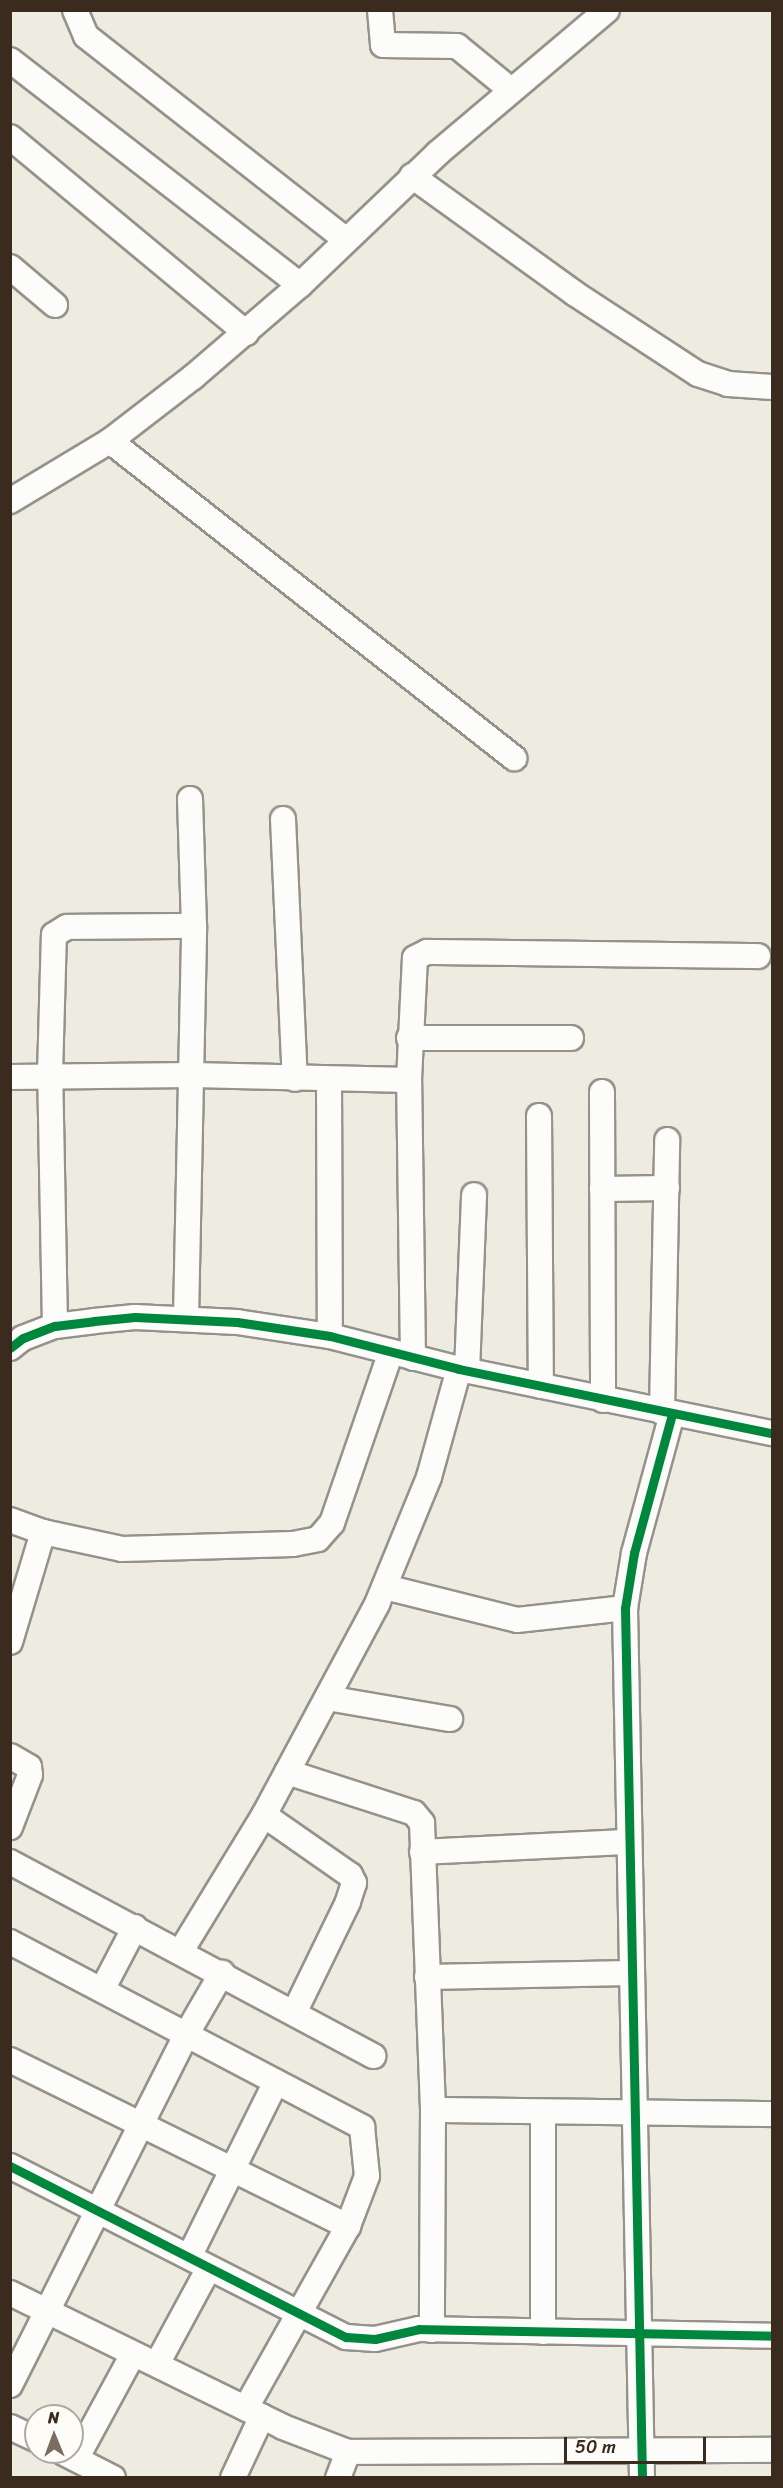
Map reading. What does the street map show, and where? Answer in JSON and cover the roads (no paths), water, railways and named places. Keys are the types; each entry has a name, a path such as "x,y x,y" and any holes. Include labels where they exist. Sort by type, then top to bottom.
{"street":[{"path":"75,10 86,36 345,239"},
{"path":"380,10 383,45 458,46 511,90"},
{"path":"10,501 110,441 246,333 300,285 412,176 607,10"},
{"path":"10,60 300,285"},
{"path":"10,137 246,333"},
{"path":"412,176 574,293 698,374 728,384 772,387"},
{"path":"10,267 56,305"},
{"path":"110,441 514,758"},
{"path":"186,1317 194,926 190,799"},
{"path":"284,819 295,1079"},
{"path":"56,1326 50,1075 52,943 59,930 194,926"},
{"path":"10,1520 43,1532 136,1550 293,1544 318,1539 332,1523 402,1355 409,1038 413,963 419,954 427,952 758,956"},
{"path":"409,1038 571,1038"},
{"path":"10,1077 192,1075 409,1080"},
{"path":"328,1079 330,1336"},
{"path":"602,1092 603,1400"},
{"path":"539,1116 541,1386"},
{"path":"642,2478 642,2334 631,1973 625,1608 634,1553 667,1413 667,1140"},
{"path":"602,1190 666,1188"},
{"path":"181,1951 264,1815 327,1698 385,1587 429,1477 463,1370 474,1194"},
{"path":"10,1347 23,1338 56,1326 135,1317 186,1317 330,1336 463,1370 772,1433"},
{"path":"10,1642 43,1532"},
{"path":"385,1587 517,1620 625,1608"},
{"path":"327,1698 450,1719"},
{"path":"10,1756 29,1767 30,1774 10,1827"},
{"path":"287,1772 414,1813 422,1823 433,2110 432,2330"},
{"path":"264,1815 350,1875 354,1883 348,1902 295,2011"},
{"path":"422,1852 629,1842"},
{"path":"10,1862 295,2011 373,2056"},
{"path":"102,1990 135,1927"},
{"path":"10,1942 362,2127 368,2176 348,2226 299,2313 254,2412 233,2478"},
{"path":"10,2385 186,2035 222,1973"},
{"path":"427,1977 631,1973"},
{"path":"10,2060 140,2127 348,2226"},
{"path":"157,2364 233,2171 276,2082"},
{"path":"433,2110 772,2114"},
{"path":"543,2112 543,2332"},
{"path":"10,2166 299,2313 360,2340 432,2330 772,2336"},
{"path":"10,2293 254,2412 348,2452 772,2450"},
{"path":"84,2432 133,2354"},
{"path":"10,2427 24,2433"},
{"path":"338,2478 348,2452"},
{"path":"84,2464 113,2478"}]}
